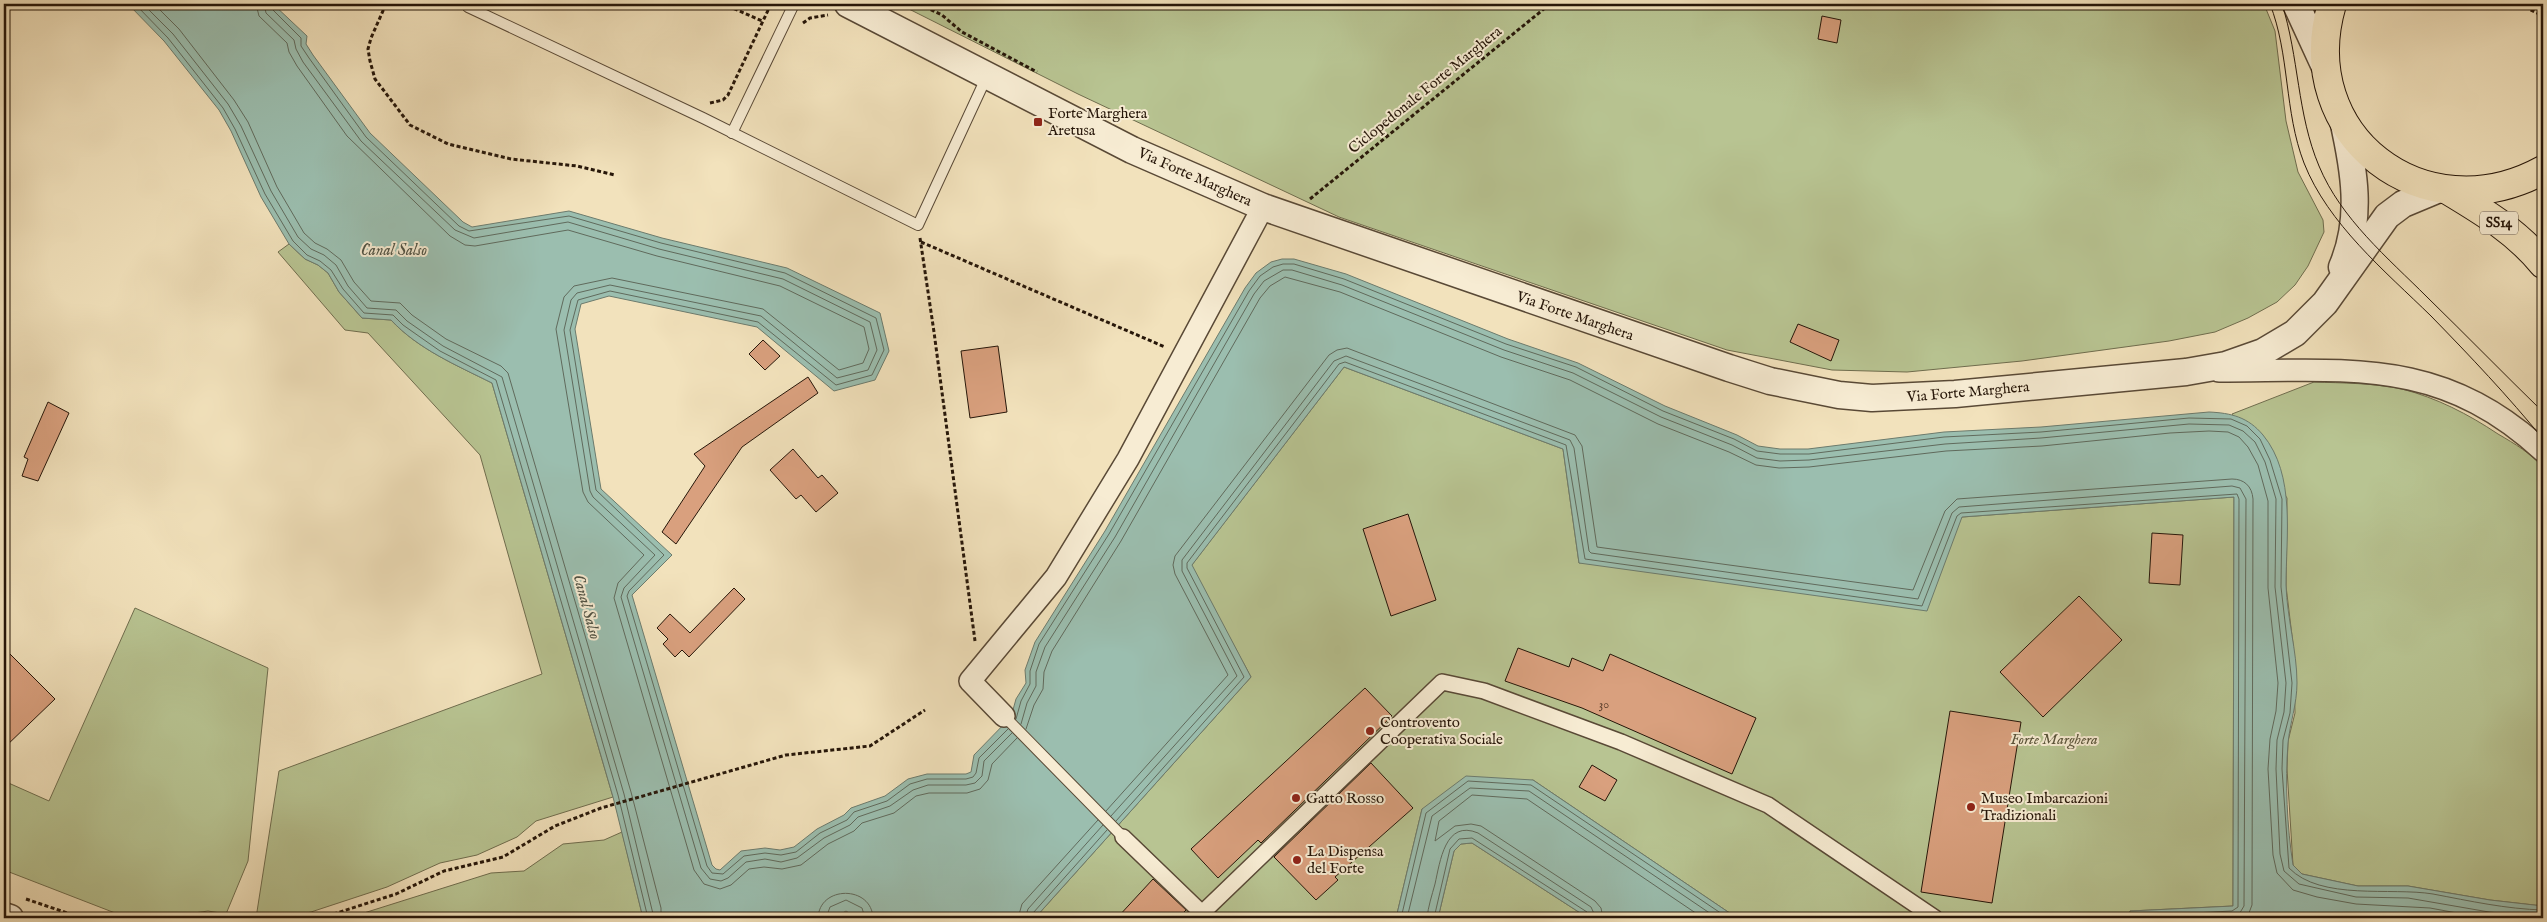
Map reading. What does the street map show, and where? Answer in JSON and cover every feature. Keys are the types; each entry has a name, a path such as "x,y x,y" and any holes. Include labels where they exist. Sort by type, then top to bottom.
{"main road":[{"path":"2332,4 2325,42 2325,67 2330,88 2343,120 2366,151 2407,179 2443,190 2486,190 2502,187 2543,170"},
{"name":"SS14","path":"2443,190 2511,231 2526,243 2543,264"}],"street":[{"name":"Via Forte Marghera","path":"848,4 1132,150 1263,207 1729,368 1770,381 1839,395 1872,398 1956,394 2186,372 2226,365 2263,352 2282,342 2308,322 2330,295 2386,216 2403,204 2443,190"},
{"path":"2296,4 2325,67"},
{"name":"Via Forte Marghera","path":"2330,295 2348,248 2356,192 2343,120"},
{"path":"1004,716 970,681 1056,577 1128,459 1263,207"},
{"path":"2186,372 2343,369 2394,375 2457,393 2501,417 2543,451"},
{"path":"1123,837 1202,916 1442,682 1484,691 1622,742 1768,805 1935,918"}],"lane":[{"path":"732,133 794,4"},
{"path":"468,7 732,133 918,225 987,76"},
{"path":"1004,716 1123,837"}],"path":[{"path":"385,4 368,49 370,61 375,79 410,125 448,144 511,159 576,166 615,175"},
{"path":"707,102 723,100 728,95 771,4"},
{"path":"919,4 942,15 962,32 1045,77"},
{"name":"Ciclopedonale Forte Marghera","path":"1305,195 1313,195 1550,4"},
{"path":"2518,4 2543,16"},
{"path":"728,6 762,21"},
{"path":"918,225 979,669"},
{"path":"920,242 1184,355"},
{"path":"321,918 396,894 444,871 503,857 555,826 601,808 786,755 870,746 925,710"},
{"path":"12,911 82,918"}],"green space":[{"path":"899,4 2264,4 2275,31 2286,121 2298,172 2323,220 2324,232 2308,266 2295,285 2277,302 2248,318 2215,332 2169,341 2022,361 1907,372 1832,370 1727,350 1339,217 1078,94"},
{"path":"289,244 305,259 318,265 328,273 339,292 362,318 391,320 425,348 492,383 613,797 536,821 517,837 477,855 440,863 387,887 311,912 282,918 256,918 279,771 542,674 480,455 368,333 345,330 278,252"},
{"name":"Forte Marghera","path":"1344,367 1563,449 1579,563 1962,517 2234,497 2233,906 2130,911 2130,918 1737,918 1533,780 1422,809 1396,918 1035,918 1251,677 1191,566"},
{"path":"2314,382 2380,386 2402,389 2428,397 2464,413 2487,427 2522,449 2543,468 2543,906 2490,900 2408,886 2358,886 2302,874 2293,865 2287,769 2288,741 2295,713 2293,644 2286,586 2287,498 2232,414"},
{"path":"135,608 268,668 248,861 226,914 208,911 173,918 128,918 4,870 4,781 49,801"},
{"path":"622,832 643,918 348,918 491,873 524,871 563,844 604,840"},
{"path":"1472,843 1588,918 1438,918 1454,851 1461,844"}],"water":[{"name":"Canal Salso","path":"128,4 273,4 307,36 306,44 313,55 370,133 463,222 472,227 569,211 662,238 787,268 880,313 889,351 875,380 834,391 757,327 609,296 581,304 575,329 601,489 672,555 632,595 712,865 716,869 720,870 741,851 765,848 780,850 794,847 817,829 844,815 851,808 885,796 908,779 927,774 966,774 971,772 974,755 1011,717 1016,699 1026,683 1025,670 1035,642 1105,531 1245,288 1256,273 1271,262 1282,259 1294,259 1346,274 1508,339 1578,363 1665,406 1737,435 1758,446 1780,449 1808,449 1944,432 2041,427 2209,412 2225,413 2245,420 2263,435 2273,451 2281,469 2285,487 2287,507 2286,585 2297,683 2288,743 2287,773 2288,820 2293,865 2302,874 2358,886 2408,886 2490,900 2543,906 2543,918 2130,918 2130,911 2233,906 2234,497 1962,517 1927,611 1579,563 1563,449 1344,367 1192,565 1251,677 1035,918 857,918 846,911 834,918 643,918 613,797 492,383 425,348 391,320 362,318 339,292 328,273 318,265 305,259 289,244 261,197 231,131 219,110 164,41"},
{"path":"1466,776 1533,780 1737,918 1588,918 1472,843 1461,844 1454,851 1438,918 1396,918 1422,809"}],"building":[{"path":"1822,16 1841,20 1837,43 1818,39"},
{"path":"1798,324 1839,340 1831,361 1790,342"},
{"path":"763,340 780,356 765,370 749,354"},
{"path":"998,346 1007,412 970,418 961,351"},
{"path":"808,377 818,393 742,447 676,544 662,532 705,466 694,454"},
{"path":"48,402 69,413 38,481 22,476 28,459 24,457"},
{"path":"793,449 818,478 822,475 838,493 816,512 801,495 796,499 770,470"},
{"path":"1408,514 1436,600 1391,616 1363,529"},
{"path":"2152,533 2183,535 2180,585 2149,583"},
{"path":"734,588 745,599 689,657 682,650 675,657 663,644 668,639 657,628 670,614 690,633"},
{"path":"2079,596 2122,640 2043,717 2000,672"},
{"path":"4,648 55,699 4,748"},
{"path":"1518,648 1569,667 1572,658 1603,671 1610,654 1756,718 1732,774 1582,708 1505,681"},
{"path":"1365,688 1392,716 1261,843 1258,840 1218,878 1191,849"},
{"name":"Museo Imbarcazioni Tradizionali","path":"1950,711 2021,722 1992,903 1921,892"},
{"path":"1371,763 1413,808 1335,877 1338,880 1316,900 1274,857"},
{"path":"1592,765 1617,780 1605,801 1579,787"},
{"path":"1153,879 1186,910 1178,918 1117,918"}],"tram line":[{"path":"2270,4 2281,43 2293,123 2304,163 2314,185 2359,246 2460,346 2543,439"},
{"path":"2282,4 2292,44 2306,126 2319,166 2328,185 2353,220 2381,252 2543,412"}],"place":[{"name":"Forte Marghera Aretusa","path":"1038,122"},
{"name":"Controvento Cooperativa Sociale","path":"1370,731"},
{"name":"Gatto Rosso","path":"1296,798"},
{"name":"Museo Imbarcazioni Tradizionali","path":"1971,807"},
{"name":"La Dispensa del Forte","path":"1297,860"}]}
